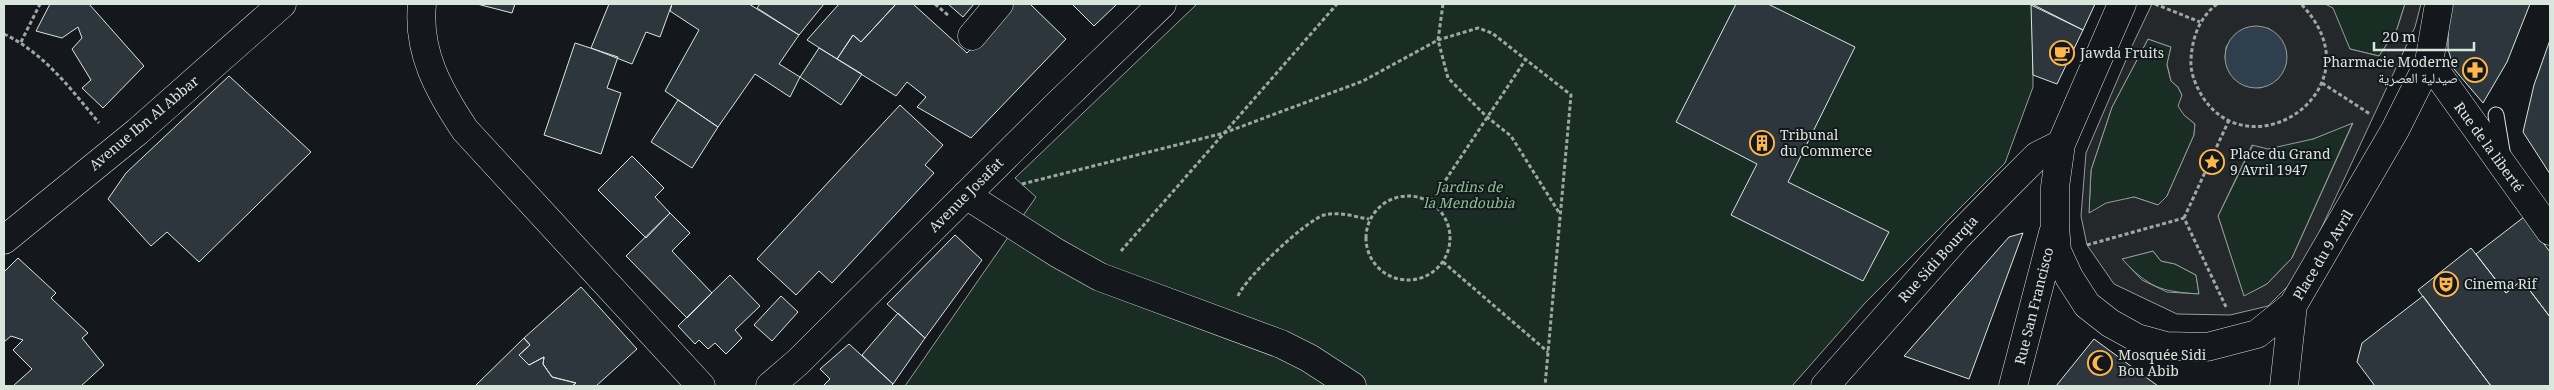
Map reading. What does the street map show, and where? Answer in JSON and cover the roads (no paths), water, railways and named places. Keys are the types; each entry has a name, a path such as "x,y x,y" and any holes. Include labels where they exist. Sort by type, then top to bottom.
{"street":[{"name":"Avenue Ibn Al Abbar","path":"4,240 119,147 282,4"},
{"path":"422,4 421,32 427,61 452,111 465,130 701,386"},
{"path":"972,36 999,4"},
{"name":"Avenue Josafat","path":"770,386 798,362 1162,4"},
{"name":"Place du 9 Avril","path":"2122,4 2061,144 2055,187 2056,239 2068,277 2087,305 2110,323 2137,338 2166,346 2207,347 2257,334 2293,305 2395,130 2429,62 2438,4"},
{"name":"Rue de la liberté","path":"2429,62 2550,231"},
{"name":"Rue Sidi Bourqia","path":"1825,386 1958,236 2037,156 2061,144"},
{"path":"966,195 1057,253 1100,276 1132,290 1236,327 1309,358 1352,386"},
{"name":"Rue San Francisco","path":"2013,386 2056,239"},
{"path":"2284,386 2293,305"}],"lane":[{"path":"2496,115 2506,171"}],"water":[{"path":"2256,26 2268,29 2278,35 2284,45 2287,57 2284,69 2278,79 2268,85 2256,88 2244,85 2234,79 2228,69 2225,57 2228,45 2234,35 2244,29"}],"place":[{"name":"Jawda Fruits","path":"2062,53"},
{"name":"Pharmacie Moderne صيدلية العصرية","path":"2475,70"},
{"name":"Tribunal du Commerce","path":"1762,143"},
{"name":"Place du Grand 9 Avril 1947","path":"2212,162"},
{"name":"Cinema Rif","path":"2446,284"},
{"name":"Mosquée Sidi Bou Abib","path":"2100,363"}],"park label":[{"name":"Jardins de la Mendoubia","path":"1469,196"}]}
